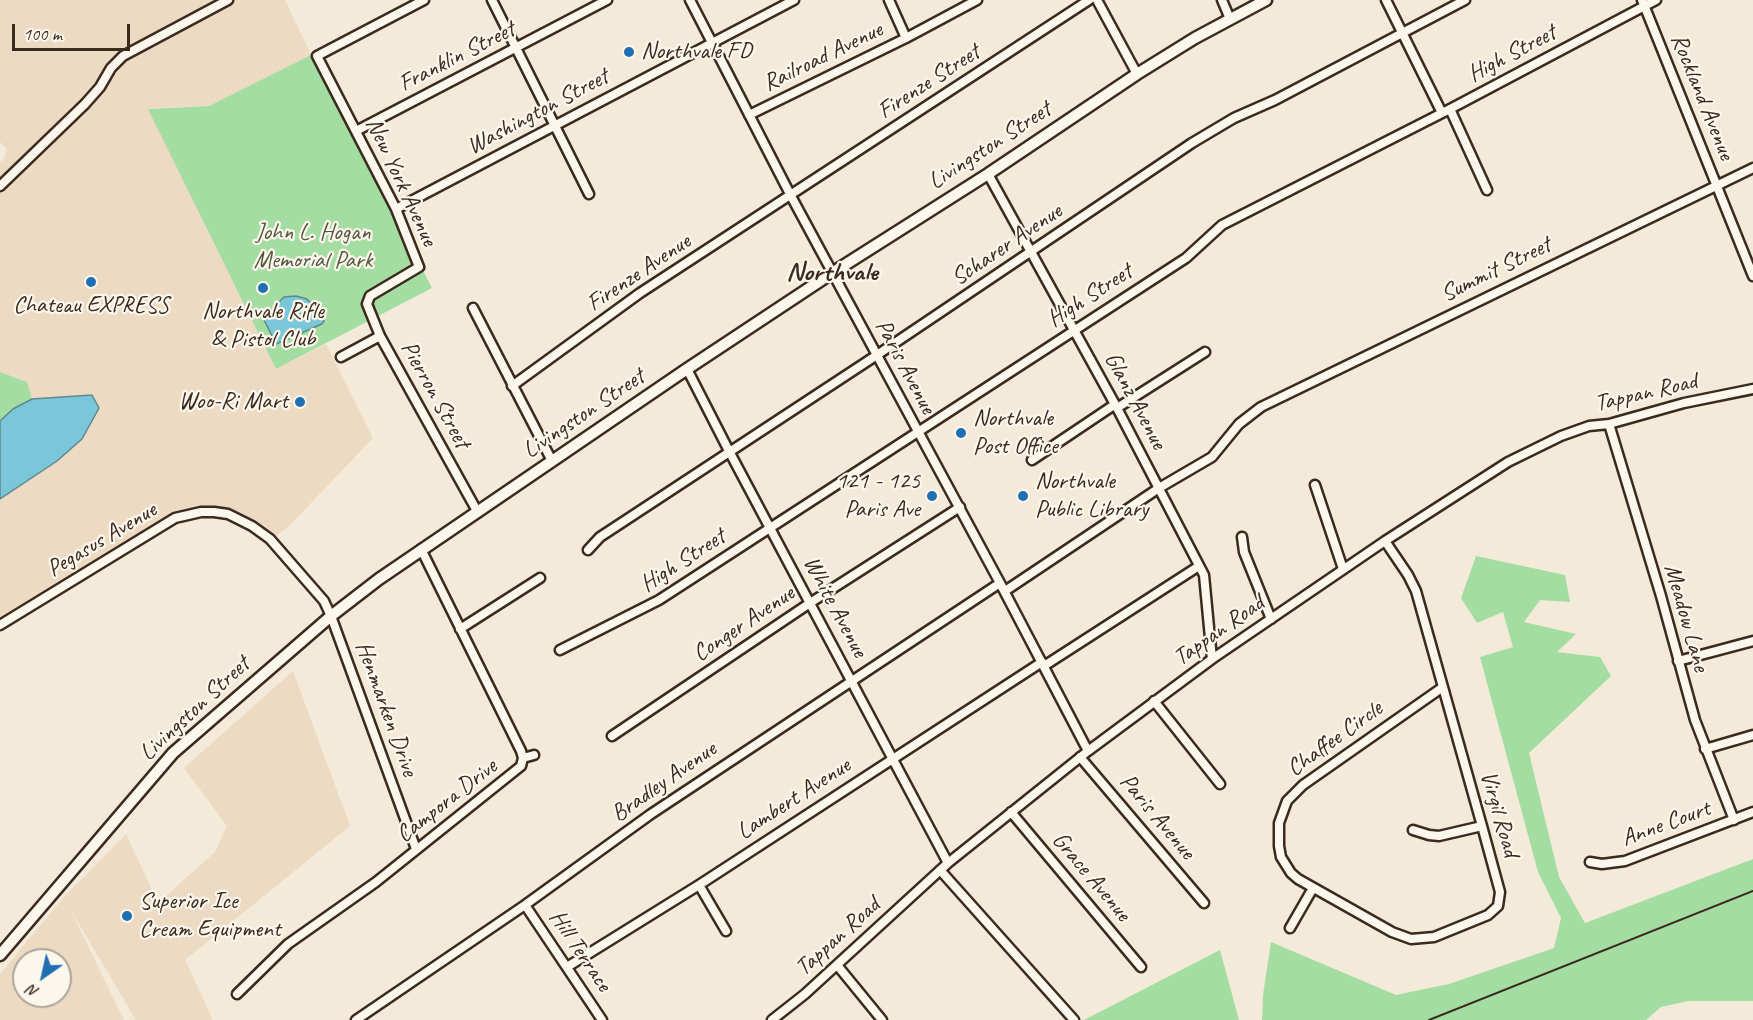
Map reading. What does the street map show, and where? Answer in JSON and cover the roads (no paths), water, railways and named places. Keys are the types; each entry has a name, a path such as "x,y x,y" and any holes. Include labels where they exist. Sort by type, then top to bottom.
{"main road":[{"name":"Livingston Street","path":"0,956 173,753 332,616 421,549 832,273 988,174 1137,74 1195,38 1266,0"}],"street":[{"path":"0,186 86,104 100,87 111,68 123,56 228,0"},
{"name":"New York Avenue","path":"380,336 367,304 370,296 419,267 396,209 317,56 424,0"},
{"path":"492,0 589,194"},
{"name":"Franklin Street","path":"356,131 607,0"},
{"name":"Paris Avenue","path":"690,0 791,196 1043,664 1084,754 1204,903"},
{"name":"Washington Street","path":"396,209 794,0"},
{"path":"889,0 906,38"},
{"name":"Railroad Avenue","path":"749,115 906,38 977,0"},
{"name":"Firenze Street","path":"791,196 1089,0"},
{"path":"1097,0 1137,74"},
{"path":"1222,0 1230,19"},
{"path":"1386,0 1487,190"},
{"name":"Scharer Avenue","path":"588,550 600,537 1213,130 1465,0"},
{"name":"High Street","path":"560,650 659,600 1186,258 1222,225 1446,111 1643,3 1656,0"},
{"name":"Rockland Avenue","path":"1643,3 1753,276"},
{"name":"Summit Street","path":"1256,410 1753,168"},
{"name":"Glanz Avenue","path":"988,174 1116,406 1204,575 1212,659"},
{"name":"Firenze Avenue","path":"512,386 640,293 791,196"},
{"path":"473,308 552,461"},
{"name":"Pierron Street","path":"341,357 380,336 477,511"},
{"path":"1032,460 1205,352"},
{"name":"White Avenue","path":"687,369 948,863"},
{"name":"Tappan Road","path":"772,1020 837,965 948,863 1084,754 1212,659 1385,541 1508,462 1534,448 1589,426 1609,424 1684,403 1753,389"},
{"name":"Bradley Avenue","path":"356,1020 651,814 852,680 1212,457 1239,424 1256,410"},
{"name":"Meadow Lane","path":"1609,424 1705,749 1734,820"},
{"path":"1316,485 1343,569"},
{"name":"Conger Avenue","path":"612,736 810,603 960,507"},
{"name":"Pegasus Avenue","path":"0,625 163,523 201,512 228,514 270,539 314,588 332,616"},
{"path":"1242,537 1244,552 1271,619"},
{"name":"Virgil Road","path":"1313,888 1401,936 1423,939 1434,937 1488,915 1498,906 1500,892 1416,591 1408,574 1385,541"},
{"name":"Campora Drive","path":"237,994 288,944 376,882 521,766 523,758 421,549"},
{"name":"Lambert Avenue","path":"567,967 699,885 892,758 1199,566"},
{"path":"460,629 540,578"},
{"name":"Henmarken Drive","path":"332,616 416,849"},
{"path":"1678,660 1753,641"},
{"name":"Chaffee Circle","path":"1313,888 1291,873 1281,857 1278,834 1282,812 1287,801 1302,785 1443,687"},
{"path":"1154,701 1220,784"},
{"path":"1705,749 1753,735"},
{"path":"523,758 534,755"},
{"name":"Grace Avenue","path":"1011,812 1141,967"},
{"name":"Anne Court","path":"1590,862 1625,861 1753,812"},
{"path":"1413,830 1429,836 1439,836 1482,826"},
{"path":"940,870 1074,1020"},
{"path":"699,885 726,931"},
{"path":"1290,928 1313,888"},
{"name":"Hill Terrace","path":"525,904 603,1020"},
{"path":"837,965 882,1020"}],"water":[{"path":"296,296 307,299 324,321 322,324 276,344 263,318 284,297"},
{"path":"92,395 99,408 82,439 57,461 0,499 0,421 13,409 32,399"}],"railway":[{"path":"1429,1020 1753,891"}],"place":[{"name":"Northvale FD","path":"629,52"},
{"name":"Chateau EXPRESS","path":"91,282"},
{"name":"Northvale Rifle & Pistol Club","path":"263,288"},
{"name":"Woo-Ri Mart","path":"300,402"},
{"name":"Northvale Post Office","path":"961,433"},
{"name":"121 - 125 Paris Ave","path":"932,496"},
{"name":"Northvale Public Library","path":"1023,496"},
{"name":"Superior Ice Cream Equipment","path":"127,916"}],"district":[{"name":"Northvale","path":"832,273"}],"park label":[{"name":"John L. Hogan Memorial Park","path":"313,247"}]}
